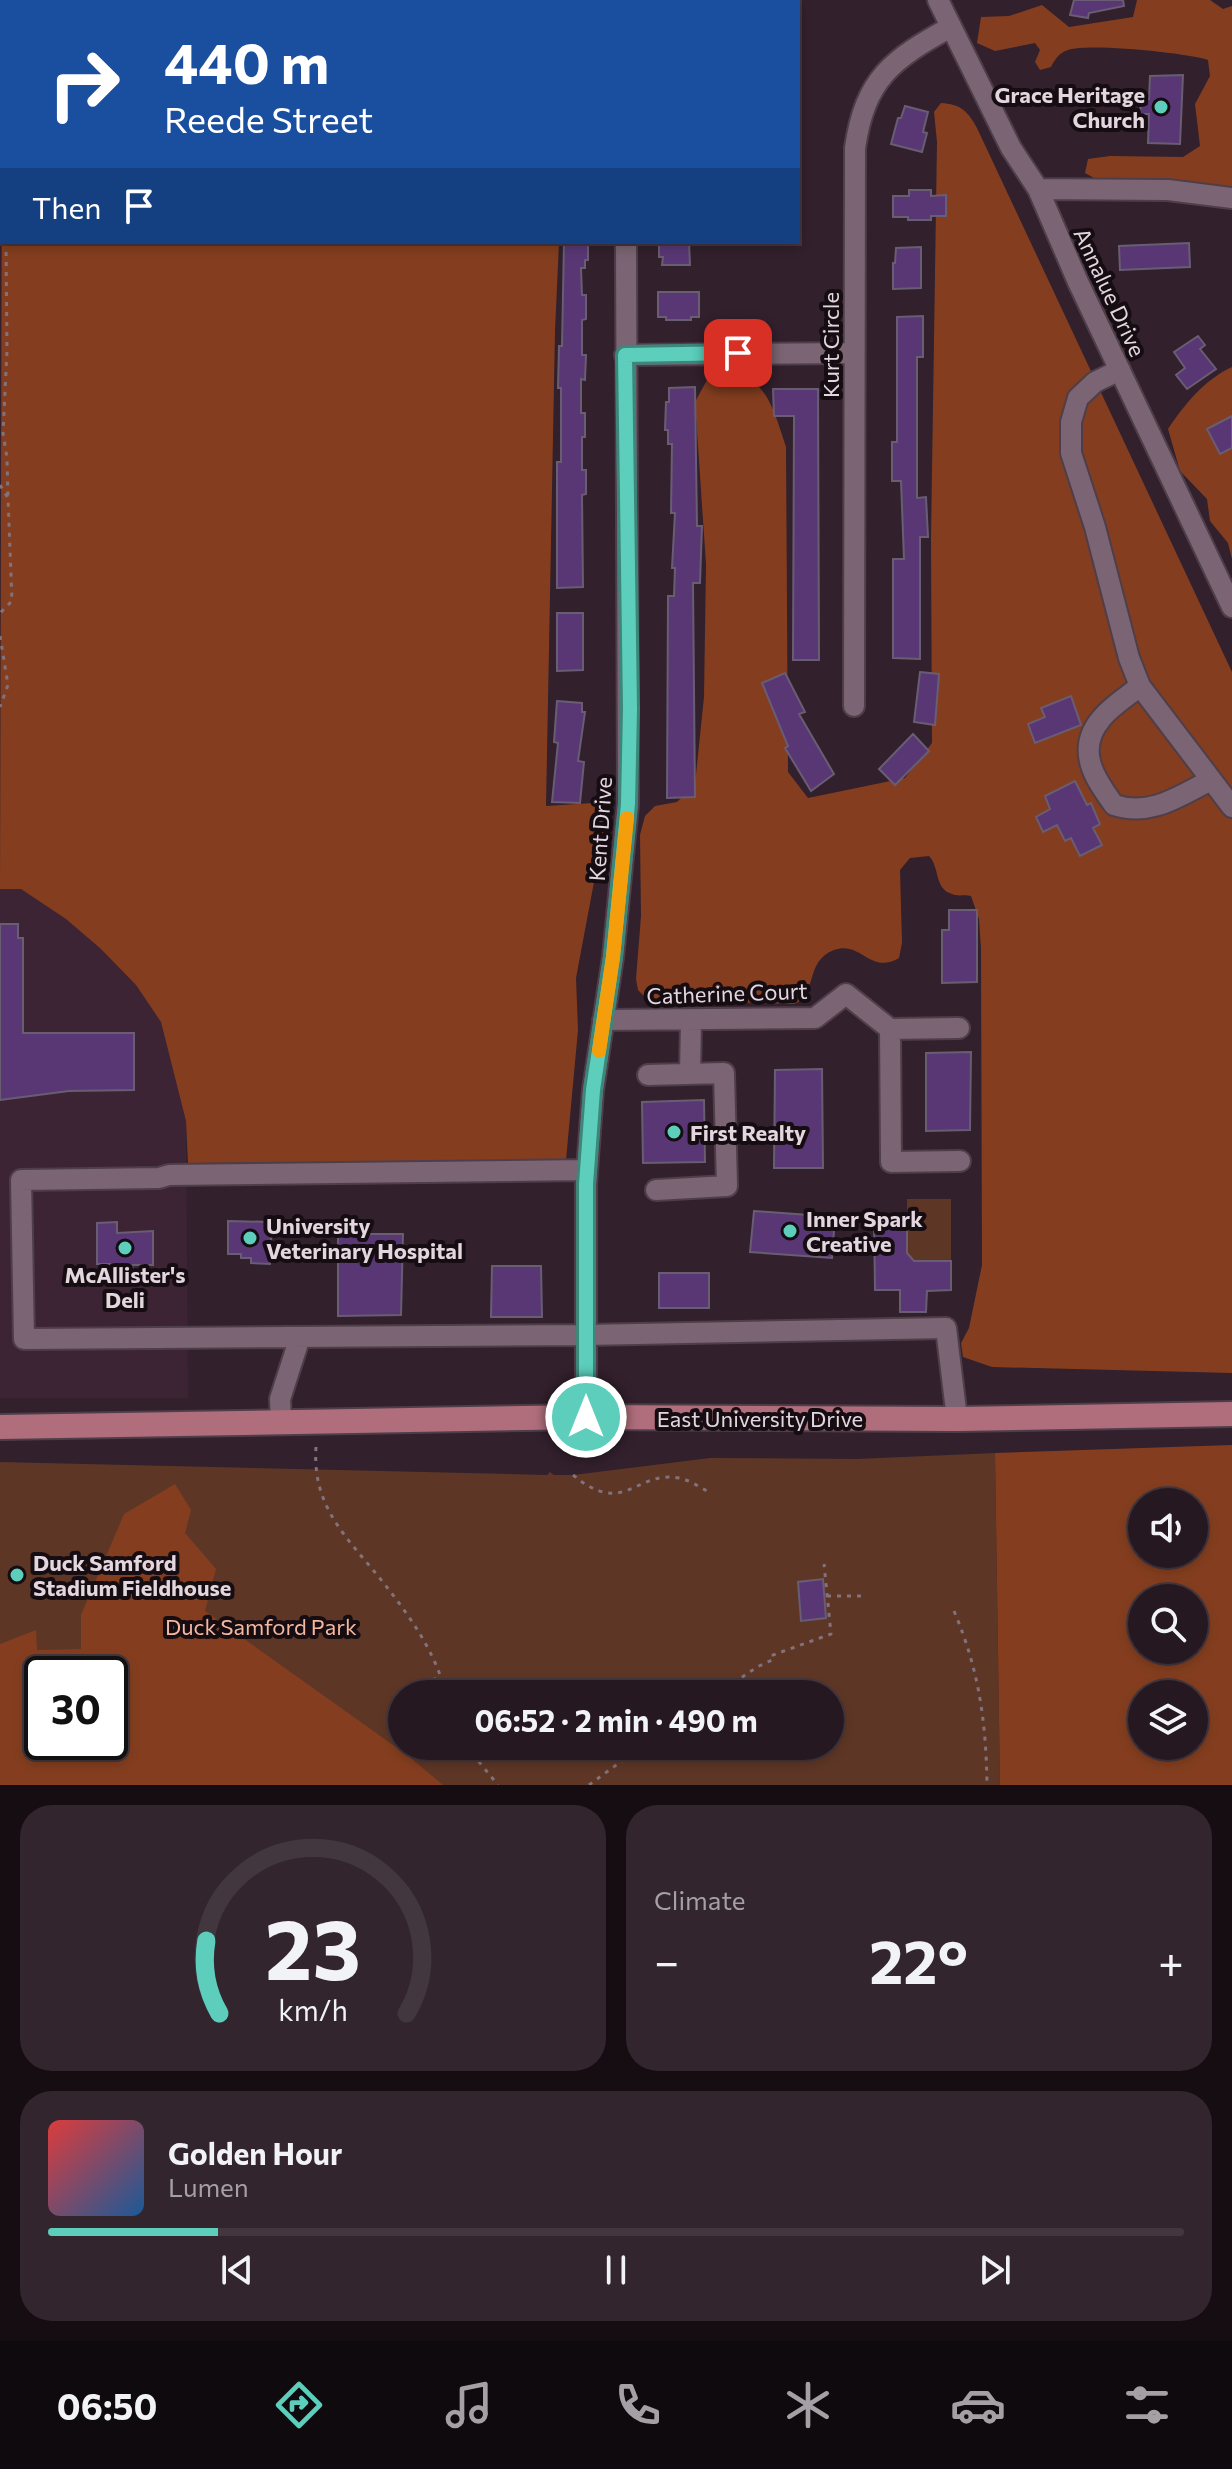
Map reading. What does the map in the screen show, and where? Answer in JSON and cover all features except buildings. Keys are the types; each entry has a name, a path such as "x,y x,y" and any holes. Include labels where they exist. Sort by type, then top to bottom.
{"main road":[{"name":"East University Drive","path":"0,1427 586,1417 957,1419 1232,1414"}],"street":[{"name":"Annalue Drive","path":"938,0 1011,148 1038,189 1232,607"},
{"name":"Kurt Circle","path":"854,706 856,527 853,353 855,148 859,119 867,99 890,67 918,45 951,27"},
{"path":"1038,189 1168,190 1232,198"},
{"name":"Kent Drive","path":"586,1417 587,1170 593,1090 613,957 628,804 626,244"},
{"path":"625,355 853,353"},
{"path":"1120,370 1095,382 1078,398 1071,422 1071,453 1095,527 1129,658 1140,686 1232,807"},
{"path":"1140,686 1100,719 1091,740 1089,763 1114,805 1131,811 1161,806 1211,780"},
{"name":"Catherine Court","path":"603,1020 815,1018 846,994 890,1029"},
{"path":"690,1074 691,1021"},
{"path":"959,1028 890,1029 891,1162 960,1161"},
{"path":"648,1075 724,1073 727,1186 656,1190"},
{"path":"587,1170 21,1180 24,1339 586,1335 946,1328 957,1419"},
{"path":"281,1421 280,1399 300,1337"}],"path":[{"path":"0,613 12,601 7,458 3,433 7,351 6,244"},
{"path":"0,485 8,498"},
{"path":"0,636 8,685 0,707"},
{"path":"316,1447 314,1470 321,1497 334,1523 412,1622 431,1652 441,1680"},
{"path":"573,1475 587,1487 610,1494 676,1477 707,1491"},
{"path":"738,1680 774,1659 773,1655 831,1634 824,1564"},
{"path":"827,1596 866,1596"},
{"path":"954,1611 975,1666 984,1710 987,1785"},
{"path":"477,1760 498,1785"},
{"path":"589,1785 623,1760"}],"shaded area":[{"path":"1137,0 1210,0 1223,9 1232,6 1232,187 1167,180 1096,179 1085,173 1088,159 1110,156 1183,157 1200,146 1195,104 1210,76 1208,60 1138,50 1079,48 1065,51 1051,67 1040,70 1035,62 1040,50 1035,43 995,51 977,43 981,17 1009,16 1042,5 1069,27 1133,17"},
{"path":"941,103 963,110 977,128 1232,672 1232,1373 992,1367 963,1357 961,1343 969,1328 982,1265 979,919 971,896 955,895 942,888 929,856 910,858 900,870 902,943 899,958 880,963 851,949 834,950 818,962 806,994 794,1004 668,1003 644,996 638,990 640,835 645,816 655,806 677,802 695,784 704,697 706,564 695,402 712,371 744,376 764,392 786,447 788,772 808,798 905,778 932,743 931,538 937,142 934,112"},
{"path":"2,244 559,244 546,806 609,802 576,978 578,1030 566,1160 188,1163 186,1121 161,1022 136,985 66,919 21,889 0,889"},
{"path":"1232,367 1232,559 1228,543 1210,521 1207,499 1180,471 1168,429 1196,394"},
{"path":"0,889 21,889 66,919 136,985 161,1022 186,1121 188,1398 0,1398"},
{"path":"1232,1445 1232,1785 1000,1785 995,1453"},
{"path":"175,1484 191,1510 185,1533 216,1569 205,1611 388,1741 388,1760 413,1760 443,1785 0,1785 0,1644 36,1630 37,1650 81,1649 81,1615 124,1514"}],"green space":[{"path":"907,1199 951,1199 951,1261 914,1261 907,1253"},
{"name":"Duck Samford Park","path":"995,1453 1000,1785 0,1785 0,1462 547,1475 550,1472 554,1475 573,1475 710,1458 857,1459"}],"slow traffic":[{"path":"599,1051 613,957 627,818"}],"place":[{"name":"Grace Heritage Church","path":"1161,107"},
{"name":"First Realty","path":"674,1132"},
{"name":"Inner Spark Creative","path":"790,1231"},
{"name":"University Veterinary Hospital","path":"250,1238"},
{"name":"McAllister's Deli","path":"125,1248"},
{"name":"Duck Samford Stadium Fieldhouse","path":"17,1575"}],"route":[{"path":"586,1417 586,1184 593,1090 613,957 628,804 630,709 625,355 738,353"}]}
